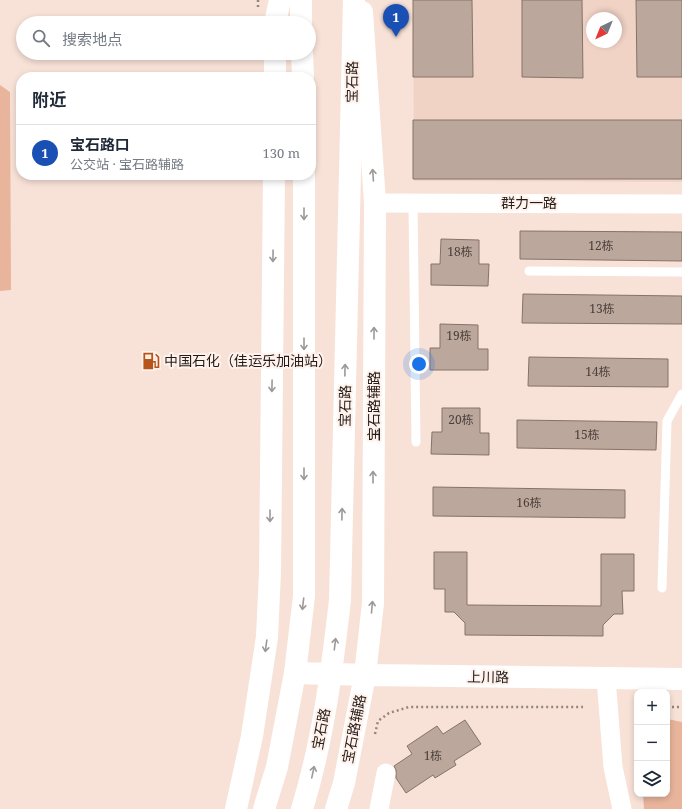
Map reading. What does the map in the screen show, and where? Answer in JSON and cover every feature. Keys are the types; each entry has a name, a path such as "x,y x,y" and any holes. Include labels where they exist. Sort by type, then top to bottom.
{"main road":[{"path":"277,16 280,0"},
{"path":"301,0 301,16"},
{"name":"宝石路","path":"302,809 312,776 331,674 340,600 354,0"},
{"name":"宝石路辅路","path":"336,809 344,783 365,675 373,602 375,203 361,0"},
{"path":"275,60 275,72"},
{"path":"302,60 303,72"},
{"path":"236,809 252,736 267,637 270,572 274,180"},
{"path":"264,809 277,767 295,673 304,596 304,180"},
{"name":"上川路","path":"295,673 682,679"}],"street":[{"name":"群力一路","path":"375,203 682,204"},
{"path":"606,678 613,767 622,809"},
{"path":"379,809 386,774"}],"lane":[{"path":"413,203 416,442"},
{"path":"529,271 682,272"},
{"path":"662,588 667,421 682,394"}],"path":[{"path":"374,736 378,721 389,713 409,706 583,707"},
{"path":"670,707 682,707"}],"shaded area":[{"path":"413,0 682,0 682,182 414,181"},
{"path":"0,85 10,92 11,290 0,291"},
{"path":"670,720 682,722 682,809 644,809 643,797 670,797"}],"building":[{"path":"413,0 472,0 473,77 413,77"},
{"path":"522,0 582,0 583,78 522,77"},
{"path":"636,0 682,0 682,77 637,77"},
{"path":"413,120 682,120 682,179 413,179"},
{"path":"520,231 682,232 682,261 520,259"},
{"path":"441,239 479,240 479,264 489,264 488,286 431,285 431,264 440,264"},
{"path":"523,294 682,296 682,324 522,323"},
{"path":"440,324 478,325 478,349 488,349 488,370 430,370 430,348 440,348"},
{"path":"529,357 668,359 668,387 528,386"},
{"path":"442,408 480,408 480,433 489,433 489,455 431,454 432,432 442,432"},
{"path":"517,420 657,422 656,450 517,448"},
{"path":"433,487 625,490 625,518 433,516"},
{"path":"434,552 467,552 467,605 601,606 601,554 634,554 634,591 622,591 623,614 614,614 603,625 603,636 465,635 465,623 454,612 445,612 445,589 434,589"},
{"path":"465,720 481,744 454,761 456,765 435,778 433,775 406,793 396,778 396,770 394,766 412,754 407,746 437,726 443,734"}],"place":[{"name":"宝石路口","path":"396,37"},
{"name":"中国石化（佳运乐加油站）","path":"151,361"}]}
